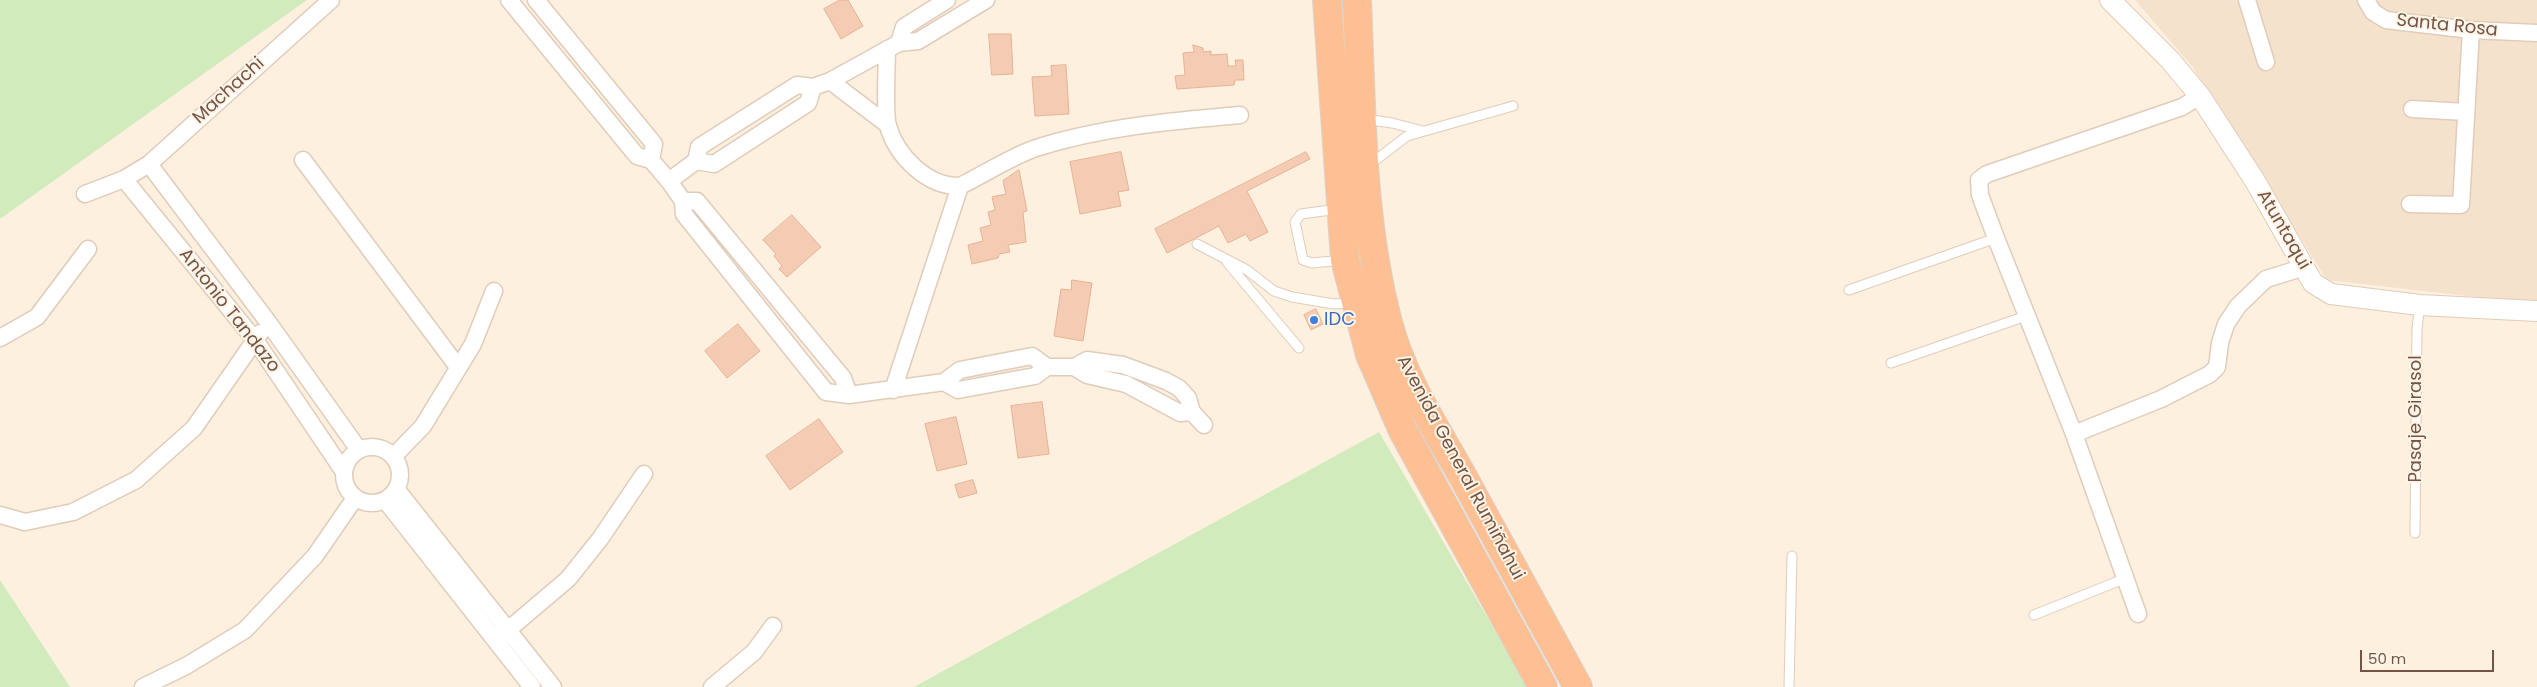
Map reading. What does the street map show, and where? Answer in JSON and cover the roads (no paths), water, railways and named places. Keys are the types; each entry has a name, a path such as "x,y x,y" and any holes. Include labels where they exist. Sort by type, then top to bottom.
{"highway":[{"name":"Avenida General Rumiñahui","path":"1327,0 1346,260 1355,302 1370,355 1403,431 1543,687"},
{"name":"Avenida General Rumiñahui","path":"1357,0 1366,212 1372,253 1388,324 1398,353 1422,403 1578,687"}],"street":[{"name":"Machachi","path":"85,194 124,179 149,164 331,0"},
{"path":"509,0 637,156 651,160 683,201 697,201 843,378 849,395 944,382 960,370 1032,356 1047,367 1074,367 1087,376 1126,384 1180,413 1192,412 1204,426"},
{"path":"536,0 654,144 651,160"},
{"path":"947,0 904,27 893,46 888,125 896,144 912,165 948,186 960,186 1034,149 1091,134 1152,123 1240,115"},
{"path":"668,181 696,161 699,147 797,85 813,87 830,81 893,46 918,42 986,0"},
{"name":"Atuntaqui","path":"2110,0 2170,60 2200,96 2255,181 2313,283 2331,294 2420,305 2537,311"},
{"path":"2247,0 2266,62"},
{"name":"Santa Rosa","path":"2366,0 2373,12 2386,20 2471,30 2537,34"},
{"path":"2410,204 2461,204 2471,30"},
{"path":"830,81 888,125"},
{"path":"696,161 714,164 808,103 813,87"},
{"path":"2138,614 2074,434 1980,195 1978,182 1987,174 2182,108 2200,96"},
{"path":"2412,109 2466,112"},
{"path":"303,160 458,367"},
{"name":"Antonio Tandazo","path":"149,164 268,322 359,450"},
{"name":"Antonio Tandazo","path":"124,179 255,340 344,472 346,487 355,498"},
{"path":"893,390 960,186"},
{"path":"159,224 179,205"},
{"path":"0,338 37,317 88,249"},
{"path":"2074,434 2161,399 2210,374 2217,367 2220,343 2226,324 2238,306 2266,279 2305,267"},
{"path":"393,457 423,426 473,344 494,291"},
{"path":"0,515 25,522 73,512 136,480 194,428 268,322"},
{"path":"144,687 186,666 245,630 315,556 355,498 364,502 375,503 391,495 400,472 393,457 377,448 359,450 346,463 344,472"},
{"path":"502,635 568,579 600,539 644,474"},
{"path":"391,495 502,635 553,687"},
{"path":"712,687 754,652 773,626"},
{"path":"502,635 532,687"}],"lane":[{"path":"1364,169 1400,140 1513,106"},
{"path":"1362,119 1392,123 1423,132"},
{"path":"1341,209 1301,214 1295,222 1303,260 1312,263 1346,260"},
{"path":"1849,290 1996,238"},
{"path":"1197,244 1247,270 1274,291 1292,297 1334,304 1355,302"},
{"path":"1224,258 1299,348"},
{"name":"Pasaje Girasol","path":"2416,533 2417,328 2420,305"},
{"path":"1891,363 2026,316"},
{"path":"1789,687 1792,556"},
{"path":"2034,615 2126,578"}],"place":[{"name":"IDC","path":"1314,320"}]}
